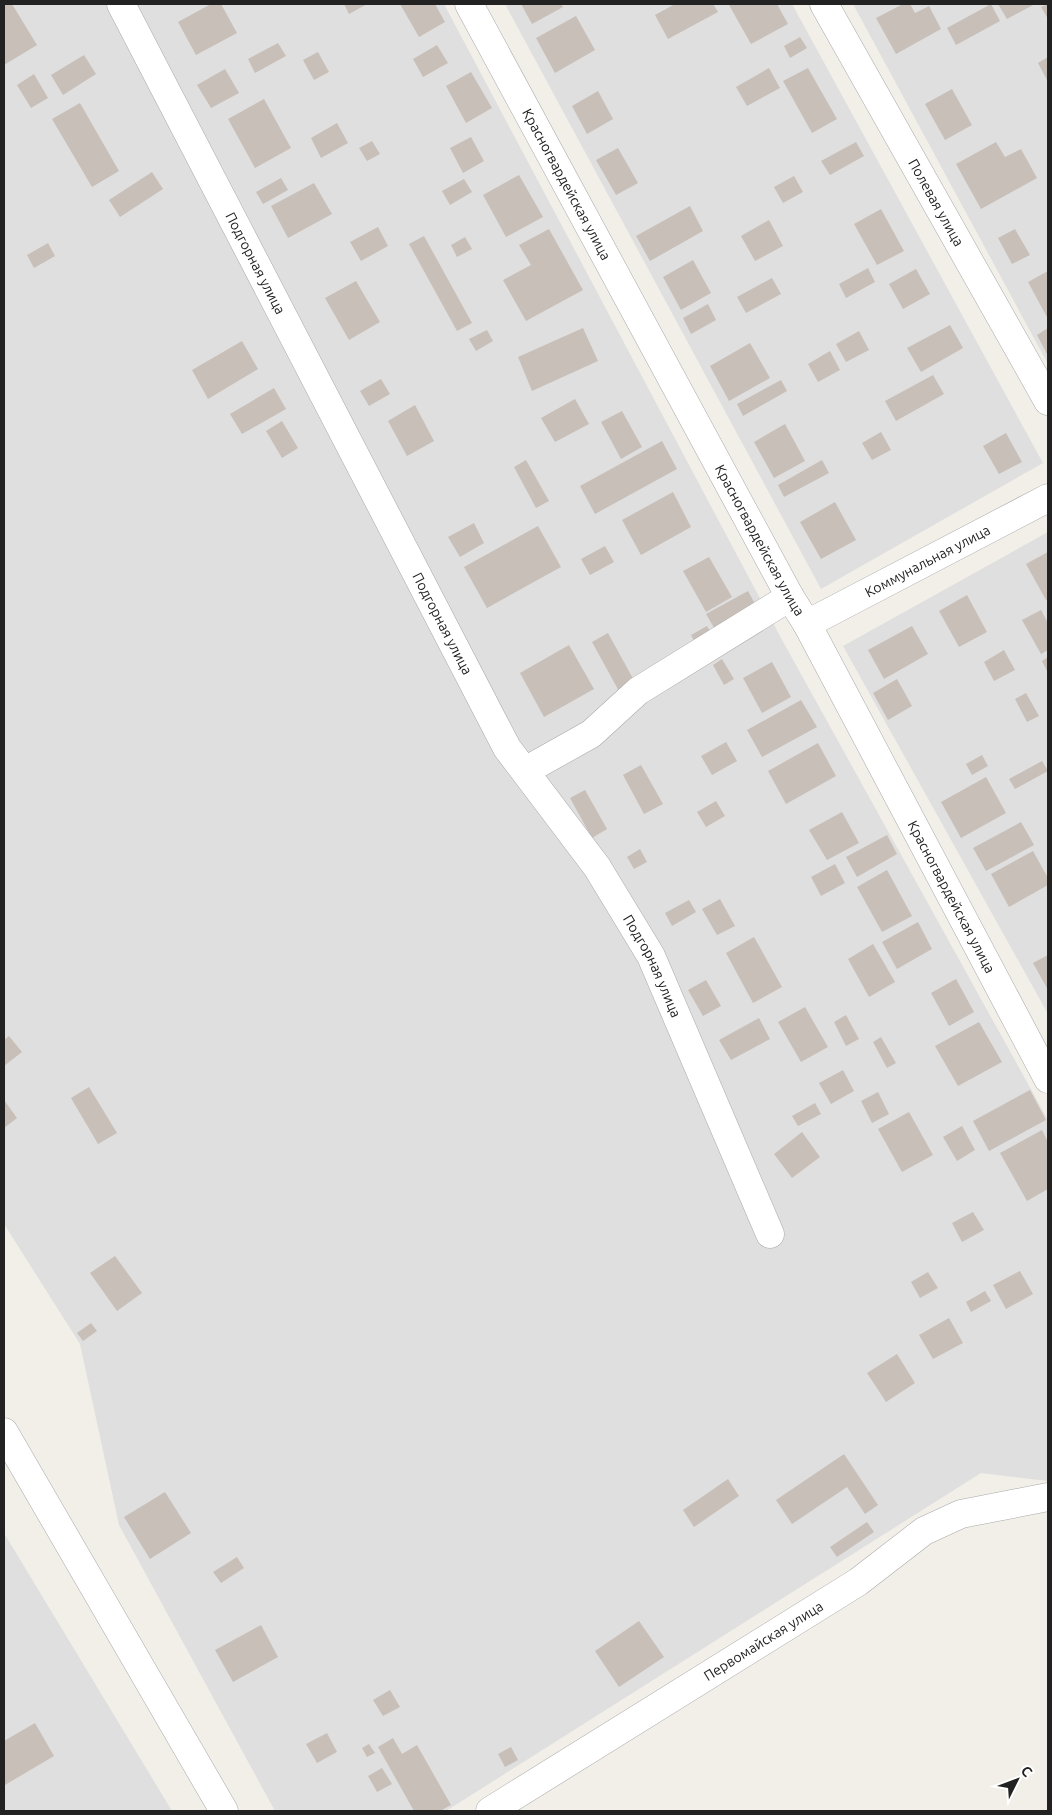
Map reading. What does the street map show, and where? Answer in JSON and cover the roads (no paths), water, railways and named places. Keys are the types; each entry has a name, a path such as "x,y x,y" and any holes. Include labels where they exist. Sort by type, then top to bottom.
{"street":[{"name":"Подгорная улица","path":"121,4 507,748 597,867 651,956 770,1234"},
{"name":"Красногвардейская улица","path":"469,4 790,597 808,624 1048,1079"},
{"name":"Полевая улица","path":"824,4 1048,401"},
{"name":"Коммунальная улица","path":"808,624 1048,498"},
{"path":"525,771 591,734 638,691 790,597"},
{"path":"4,1432 224,1811"},
{"name":"Первомайская улица","path":"490,1811 858,1582 924,1531 961,1514 1048,1497"}]}
